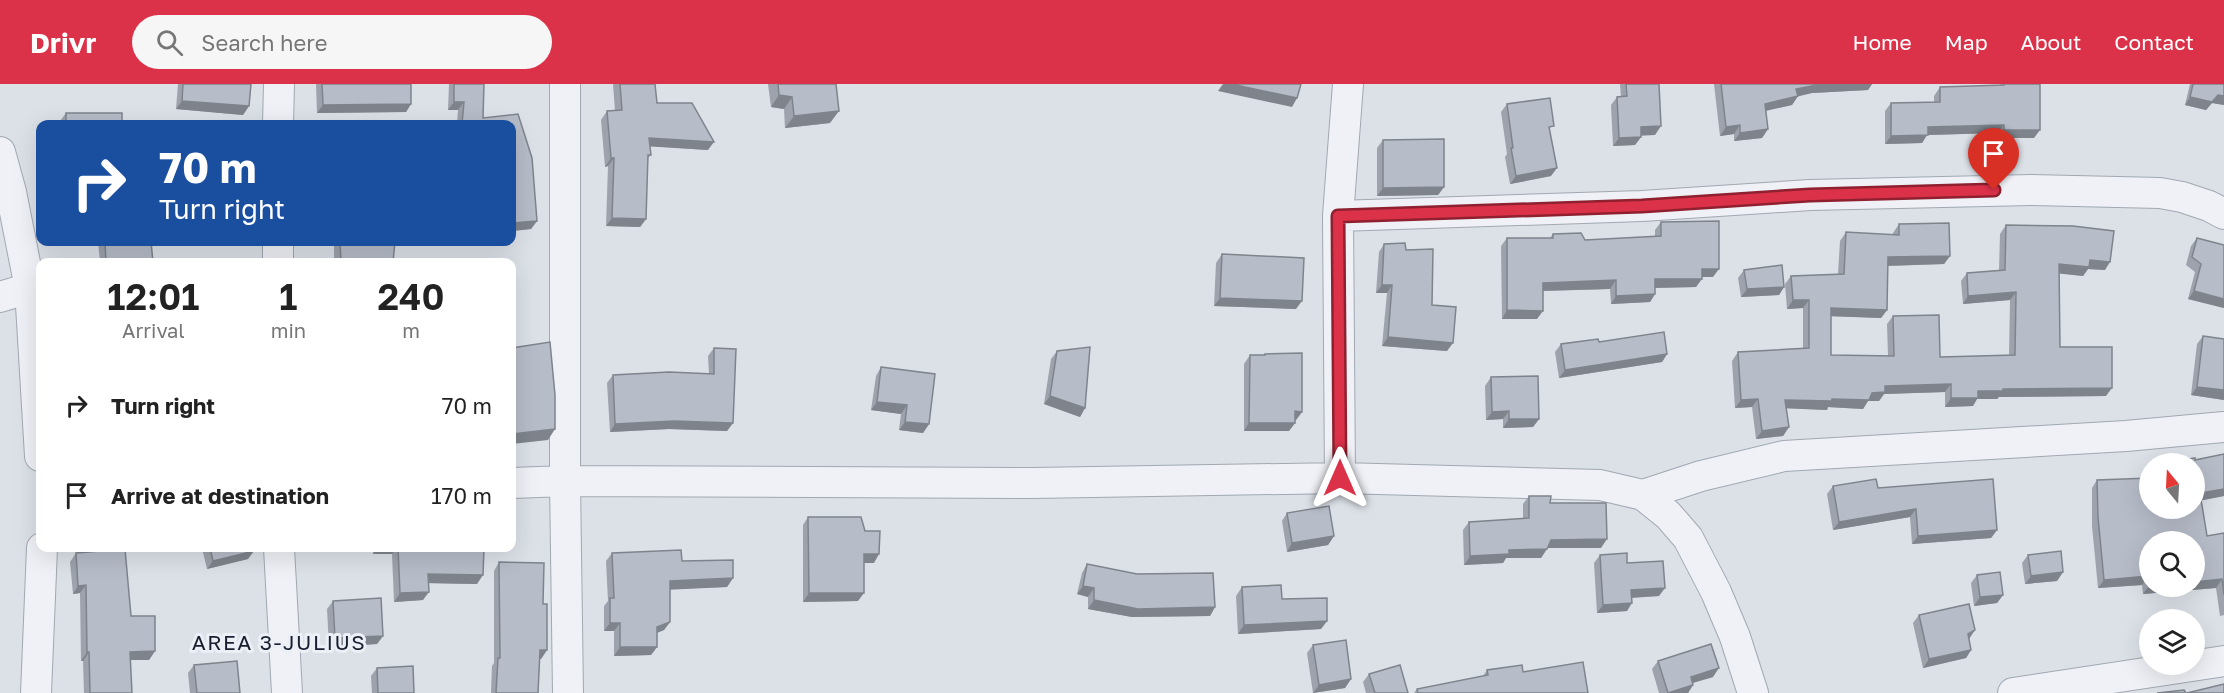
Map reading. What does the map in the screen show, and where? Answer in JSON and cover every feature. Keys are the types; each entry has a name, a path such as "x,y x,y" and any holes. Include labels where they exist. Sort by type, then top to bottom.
{"street":[{"path":"278,120 279,84"},
{"path":"565,84 565,481 568,693"},
{"path":"1340,478 1338,216 1348,84"},
{"path":"0,152 11,192 30,288 36,389"},
{"path":"1338,216 1642,206 1810,195 2010,190 2160,193 2182,197 2224,214"},
{"path":"0,297 30,288"},
{"path":"1643,495 1701,476 1784,456 2126,436 2224,427"},
{"path":"516,483 565,481 1033,483 1340,478 1600,485 1643,495 1668,515 1688,538 1716,592 1735,637 1753,693"},
{"path":"36,693 42,552"},
{"path":"279,552 287,693"},
{"path":"2013,693 2224,661"}],"building":[{"path":"183,84 251,84 249,106 182,101"},
{"path":"322,84 411,84 411,104 323,105"},
{"path":"454,84 484,84 483,118 518,114 532,158 537,221 516,223 516,120 462,120 464,102 454,102"},
{"path":"620,84 655,84 657,103 692,103 714,142 649,138 651,155 648,155 646,219 612,218 614,158 611,158 607,111 622,110"},
{"path":"778,84 836,84 839,111 794,116 792,97 779,95"},
{"path":"1231,84 1301,84 1297,98"},
{"path":"1626,84 1659,84 1661,126 1641,127 1641,137 1619,138 1617,97 1627,96"},
{"path":"1721,84 1822,84 1796,89 1798,96 1765,104 1768,129 1740,133 1740,125 1726,127"},
{"path":"2040,84 2040,130 2004,130 2004,125 1928,127 1928,135 1891,136 1891,103 1940,102 1940,87"},
{"path":"2193,84 2224,84 2224,96 2218,95 2212,102 2190,97"},
{"path":"1550,98 1554,126 1549,127 1557,168 1516,176 1507,104"},
{"path":"66,113 122,113 122,120 66,120"},
{"path":"1444,139 1444,187 1383,188 1383,140"},
{"path":"1719,221 1719,269 1702,269 1702,279 1655,279 1655,294 1616,296 1616,280 1543,283 1543,311 1507,310 1507,238 1553,238 1553,234 1581,233 1585,240 1661,236 1661,222"},
{"path":"1949,223 1950,256 1888,257 1887,310 1831,308 1831,355 1894,356 1893,316 1939,315 1940,357 2015,355 2016,292 1968,296 1967,273 2005,270 2006,225 2073,226 2114,231 2110,262 2090,260 2089,267 2059,264 2060,347 2112,347 2112,388 2003,389 2003,391 1978,391 1978,398 1951,398 1951,384 1885,386 1885,392 1872,393 1869,400 1785,400 1789,427 1762,431 1758,399 1741,400 1738,352 1809,348 1809,300 1793,300 1791,276 1844,274 1846,232 1899,235 1899,224"},
{"path":"2197,238 2224,245 2224,299 2194,291 2201,264 2192,257"},
{"path":"1405,243 1406,250 1433,249 1432,305 1456,307 1453,343 1388,337 1392,285 1382,285 1384,244"},
{"path":"105,246 151,246 153,258 106,258"},
{"path":"340,246 395,246 393,258 341,258"},
{"path":"1222,254 1304,258 1302,301 1220,298"},
{"path":"1782,265 1784,287 1747,289 1744,270"},
{"path":"1664,332 1667,354 1565,370 1561,344 1598,339 1599,342"},
{"path":"2203,336 2224,339 2224,390 2197,387"},
{"path":"550,342 555,395 555,429 516,434 516,347"},
{"path":"1090,347 1085,408 1050,396 1057,351"},
{"path":"714,348 736,349 733,423 674,421 615,424 613,375 669,372 714,374"},
{"path":"1302,353 1302,412 1295,411 1295,423 1249,423 1250,355"},
{"path":"881,367 935,374 929,424 905,422 907,405 877,402"},
{"path":"1538,376 1539,419 1509,419 1509,411 1492,412 1491,377"},
{"path":"2224,454 2224,489 2205,492 2205,458"},
{"path":"2139,478 2139,519 2204,519 2207,536 2224,533 2224,595 2222,579 2205,581 2205,531 2139,531 2139,577 2104,580 2097,480"},
{"path":"1876,479 1878,488 1993,479 1997,530 1918,536 1916,509 1839,522 1833,486"},
{"path":"1529,496 1551,496 1550,503 1606,503 1607,539 1551,540 1547,549 1509,550 1509,554 1470,556 1469,522 1529,518"},
{"path":"1329,506 1334,536 1292,543 1287,513"},
{"path":"808,517 861,517 865,531 880,531 879,554 864,554 864,593 809,593"},
{"path":"681,550 682,561 733,560 733,578 670,581 670,622 657,627 657,647 620,647 620,623 610,623 610,598 614,598 612,553"},
{"path":"2061,551 2063,572 2031,576 2028,555"},
{"path":"125,552 131,616 155,616 155,651 130,652 132,693 90,693 86,585 78,586 76,553"},
{"path":"211,552 250,552 213,561"},
{"path":"398,552 484,552 483,575 428,574 429,592 400,593"},
{"path":"1627,553 1627,563 1663,561 1665,588 1631,590 1632,603 1603,605 1600,555"},
{"path":"499,562 544,563 543,604 547,604 547,650 540,650 538,693 496,693 498,658 500,658"},
{"path":"1087,564 1137,574 1213,573 1215,607 1138,609 1094,600 1094,588 1083,586"},
{"path":"2000,572 2003,595 1980,597 1977,575"},
{"path":"1281,585 1282,599 1327,598 1327,621 1244,625 1242,587"},
{"path":"381,598 383,636 335,638 333,601"},
{"path":"1969,604 1975,630 1968,634 1971,650 1929,659 1919,615"},
{"path":"1346,640 1351,679 1319,685 1313,645"},
{"path":"1711,644 1719,668 1691,677 1693,685 1668,693 1658,661"},
{"path":"237,661 240,693 197,693 194,665"},
{"path":"1583,662 1588,693 1418,693 1417,689 1488,675 1487,670 1522,665 1523,672"},
{"path":"1400,665 1408,693 1375,693 1369,674"},
{"path":"413,666 414,693 378,693 377,668"},
{"path":"2224,684 2224,693 2187,693"},
{"path":"2184,690 2186,693 2157,693"}],"district":[{"name":"AREA 3-JULIUS","path":"279,643"}],"route":[{"path":"1340,478 1338,216 1642,206 1810,195 1994,190"}]}
